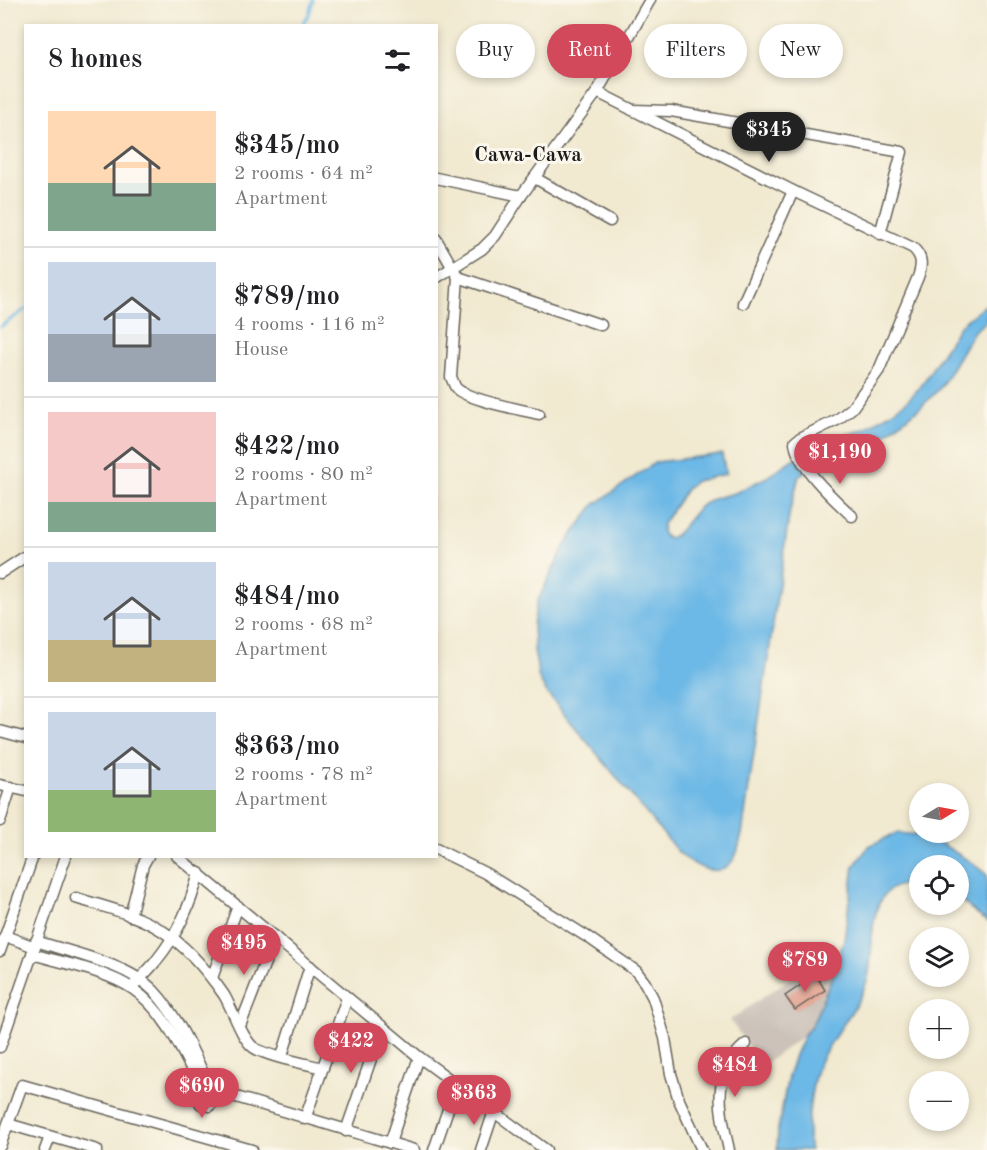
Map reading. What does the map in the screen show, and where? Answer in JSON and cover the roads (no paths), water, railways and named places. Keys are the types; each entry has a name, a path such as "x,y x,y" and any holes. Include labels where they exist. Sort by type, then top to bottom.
{"street":[{"path":"438,277 455,272 495,236 521,196 597,92 650,0"},
{"path":"597,92 917,252 922,262 918,278 879,370 852,408 797,440 795,446 808,471 852,516"},
{"path":"632,110 671,111 902,152 880,234"},
{"path":"438,178 521,196"},
{"path":"535,178 610,221"},
{"path":"743,303 793,192"},
{"path":"438,242 455,272 453,383 456,388 467,394 539,414"},
{"path":"455,272 601,326"},
{"path":"0,573 24,557"},
{"path":"0,731 24,737"},
{"path":"0,785 24,791"},
{"path":"0,821 11,788"},
{"path":"438,850 475,867 513,890 636,971 653,998 679,1100 702,1150"},
{"path":"0,951 32,858"},
{"path":"0,1047 65,858"},
{"path":"130,916 147,858"},
{"path":"180,858 419,1057 494,1111 531,1145 546,1150"},
{"path":"135,984 173,938 188,910 199,873"},
{"path":"76,897 153,925 173,938 212,978 254,1047 323,1068"},
{"path":"212,978 238,906"},
{"path":"5,936 35,947 113,967 135,984 162,1018 209,1088 305,1119 414,1150"},
{"path":"240,1026 275,937"},
{"path":"282,1056 310,966"},
{"path":"305,1119 347,998"},
{"path":"346,1131 382,1027"},
{"path":"729,1150 721,1106 722,1076 728,1063 746,1044"},
{"path":"390,1143 419,1057"},
{"path":"434,1150 457,1083"},
{"path":"0,1146 22,1085 252,1150"},
{"path":"481,1150 494,1111"},
{"path":"8,1124 93,1150"},
{"path":"45,1150 50,1137"}],"water":[{"path":"987,304 987,321 974,331 941,387 920,408 883,436 852,450 818,461 799,476 790,510 742,834 736,855 729,865 715,871 699,867 678,852 547,693 539,679 534,650 533,624 537,602 565,545 594,505 656,462 722,454 726,474 696,481 687,488 663,524 662,531 665,537 669,538 676,535 700,506 715,498 735,493 767,477 790,461 827,442 866,428 907,401 921,386 960,325"},
{"path":"896,833 909,834 909,843 940,843 960,855 909,855 909,884 890,890 878,906 873,927 867,981 817,1069 809,1118 810,1150 777,1150 778,1129 788,1077 795,1055 804,1035 813,1023 832,977 844,940 854,866 869,846"},
{"path":"969,861 987,875 987,922 969,907"}],"waterway":[{"path":"302,24 309,14 313,0"},
{"path":"0,327 24,310"}],"district":[{"name":"Cawa-Cawa","path":"528,155"}]}
